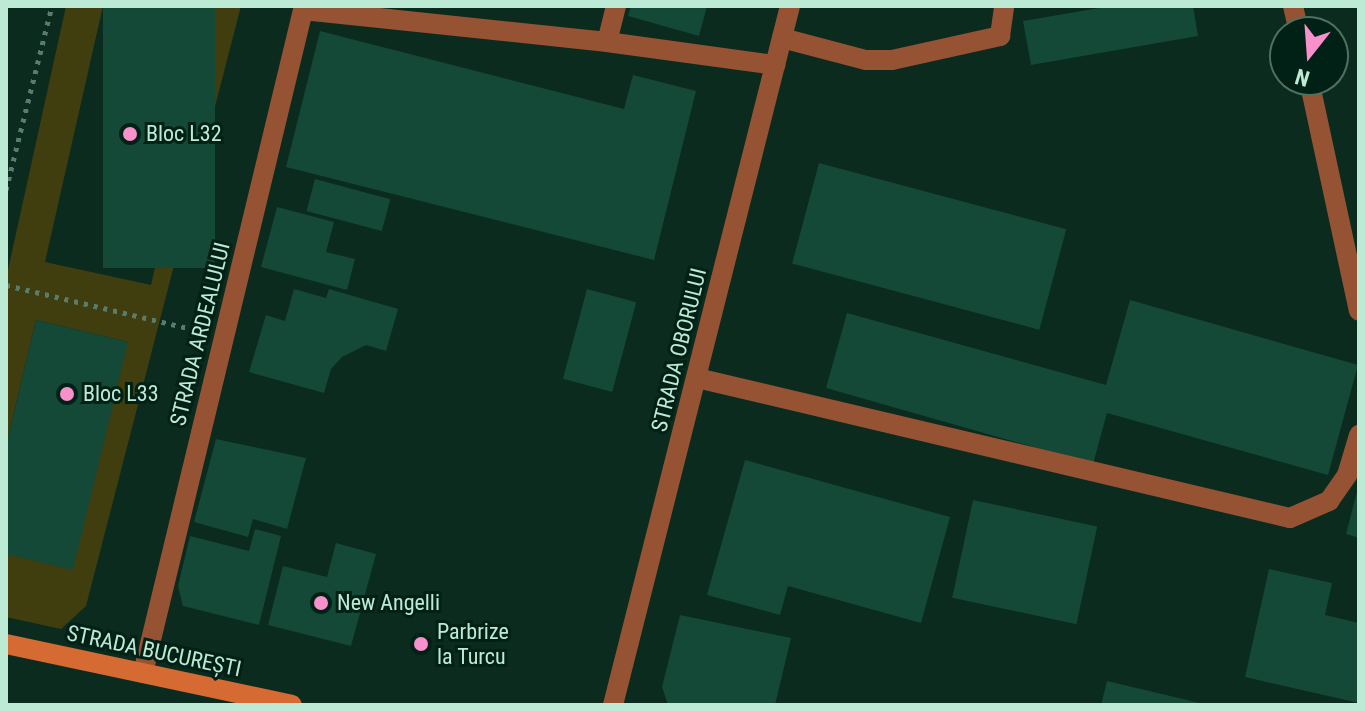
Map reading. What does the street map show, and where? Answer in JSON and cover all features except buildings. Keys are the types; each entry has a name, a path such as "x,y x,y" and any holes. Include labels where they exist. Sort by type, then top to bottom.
{"street":[{"path":"607,42 616,6"},
{"name":"STRADA OBORULUI","path":"613,705 790,6"},
{"path":"782,38 866,60 892,60 1000,36 1004,6"},
{"path":"304,8 607,42 775,65"},
{"name":"STRADA ARDEALULUI","path":"143,673 304,8"},
{"path":"1312,96 1359,311"},
{"path":"697,378 1290,518 1329,501 1347,475 1359,435"},
{"name":"STRADA BUCUREȘTI","path":"6,644 292,705"}],"path":[{"path":"6,190 52,6"},
{"path":"6,285 224,337"}],"shaded area":[{"path":"66,6 103,6 45,262 151,285 215,6 241,6 86,606 61,629 6,617 6,554 128,342 36,320 6,446 6,279"}],"place":[{"name":"Bloc L32","path":"130,134"},
{"name":"Bloc L33","path":"67,394"},
{"name":"New Angelli","path":"321,603"},
{"name":"Parbrize la Turcu","path":"421,644"}]}
